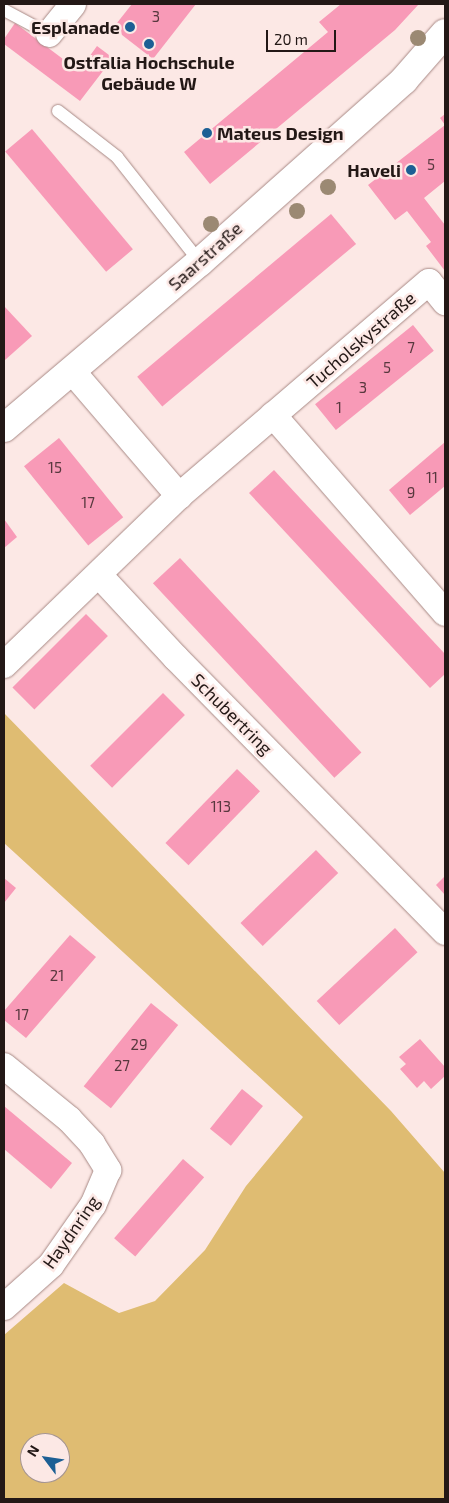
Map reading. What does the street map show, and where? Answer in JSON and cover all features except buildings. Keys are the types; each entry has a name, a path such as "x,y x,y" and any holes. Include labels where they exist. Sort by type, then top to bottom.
{"street":[{"path":"49,34 73,4"},
{"name":"Saarstraße","path":"4,428 200,262 404,80 445,33"},
{"name":"Saarstraße","path":"404,80 445,61"},
{"name":"Tucholskystraße","path":"273,415 429,282 445,302"},
{"path":"72,371 178,496"},
{"path":"4,665 99,575 178,496 273,415 445,613"},
{"name":"Schubertring","path":"99,575 176,658 445,932"},
{"name":"Haydnring","path":"4,1066 69,1118 92,1144 108,1170 93,1205 51,1265 4,1307"}],"lane":[{"path":"4,10 49,34"},
{"path":"58,111 117,157 200,262"}],"shaded area":[{"path":"4,713 391,1111 445,1173 445,1499 4,1499 4,1335 64,1283 119,1313 155,1301 205,1250 246,1186 303,1117 4,843"}],"place":[{"name":"Esplanade","path":"130,27"},
{"name":"Ostfalia Hochschule Gebäude W","path":"149,44"},
{"name":"Mateus Design","path":"207,133"},
{"name":"Haveli","path":"411,170"}]}
